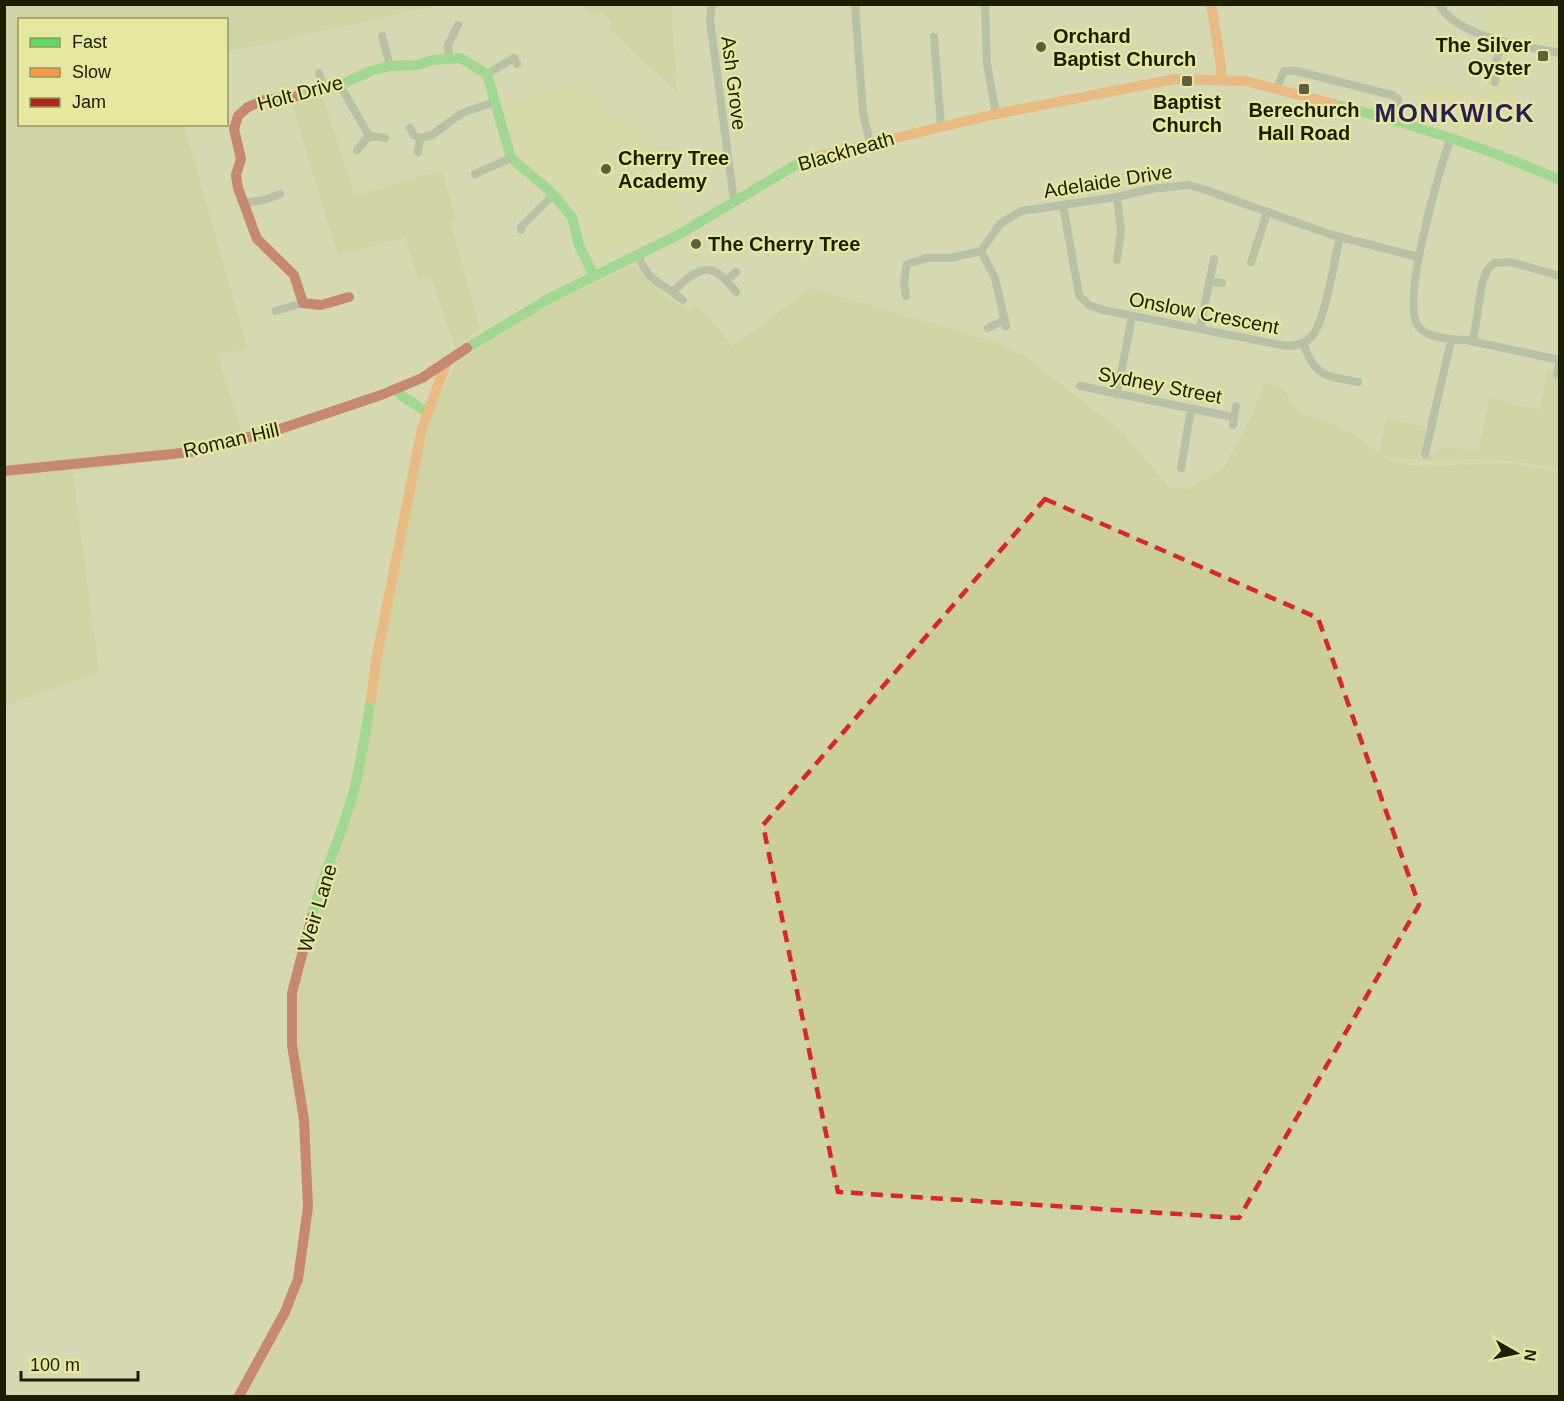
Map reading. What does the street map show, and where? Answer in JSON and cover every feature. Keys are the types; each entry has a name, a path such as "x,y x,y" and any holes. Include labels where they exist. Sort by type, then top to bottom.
{"street":[{"name":"Ash Grove","path":"712,4 711,31 734,201"},
{"path":"855,4 863,113 870,143"},
{"path":"985,4 986,54 996,114"},
{"path":"1211,4 1221,79"},
{"path":"1439,4 1443,11 1460,25 1502,42 1560,53"},
{"path":"458,25 448,45 449,58 460,58 487,74 511,158 553,195 572,217 579,245 594,276"},
{"path":"382,36 390,66"},
{"path":"934,37 941,126"},
{"path":"1495,82 1496,62 1502,42"},
{"name":"Holt Drive","path":"303,303 294,274 257,239 243,203 236,175 241,159 234,129 238,117 248,107 264,100 305,95 340,86 373,70 390,66 418,65 449,58"},
{"path":"487,74 514,58 517,64"},
{"path":"1276,87 1284,71 1296,71 1392,95 1398,99 1396,120"},
{"path":"319,73 324,90"},
{"name":"Blackheath","path":"446,364 489,334 550,298 678,236 799,163 834,151 941,126 1149,83 1175,79 1221,79 1276,87 1451,137 1559,178"},
{"path":"340,86 363,122 369,136"},
{"path":"410,128 414,135 420,138 432,135 462,113 495,102"},
{"path":"369,136 385,138"},
{"path":"357,150 369,136"},
{"path":"1451,137 1418,257 1413,300 1416,324 1423,331 1451,340 1473,342 1560,360 1557,375"},
{"path":"418,152 420,138"},
{"path":"475,174 511,158"},
{"name":"Adelaide Drive","path":"981,251 1000,224 1021,211 1117,197 1151,189 1188,186 1203,189 1340,237 1418,257"},
{"path":"243,203 264,200 280,194"},
{"path":"520,226 553,195"},
{"path":"1117,197 1121,231 1117,260"},
{"name":"Onslow Crescent","path":"1063,205 1079,295 1095,308 1286,346 1303,344 1311,338 1320,320 1340,237"},
{"path":"1261,260 1252,260 1267,213"},
{"path":"907,291 907,264 927,258 950,258 981,251 995,278 1005,323 988,328"},
{"path":"638,255 643,268 655,283 683,300"},
{"path":"1200,328 1214,259"},
{"path":"1473,342 1482,283 1488,269 1495,263 1511,262 1560,276"},
{"path":"672,292 692,274 699,271 714,271 727,280 736,292"},
{"path":"727,280 736,272"},
{"path":"1209,281 1222,283"},
{"path":"276,311 303,303 326,306 349,297"},
{"path":"1117,395 1132,316"},
{"path":"1429,449 1451,340"},
{"path":"1303,344 1315,369 1327,376 1358,382"},
{"name":"Roman Hill","path":"4,471 192,452 216,447 290,426 396,389 446,364"},
{"name":"Weir Lane","path":"238,1396 275,1331 298,1279 308,1207 304,1120 292,1045 292,993 319,889 335,850 353,793 392,577 427,412 446,364"},
{"path":"1342,390 1344,380"},
{"name":"Sydney Street","path":"1080,386 1191,409 1233,421 1236,406"},
{"path":"396,389 402,396 427,412"},
{"path":"1172,459 1182,464 1191,409"}],"highlighted area":[{"path":"1045,499 1318,618 1419,905 1239,1218 838,1192 763,825"}],"shaded area":[{"path":"5,5 441,5 228,52 228,18 18,18 18,126 184,126 248,350 217,353 241,431 241,445 202,454 73,473 99,672 5,706"},
{"path":"583,5 671,5 677,92 609,29 612,23 602,11 594,17"},
{"path":"1493,5 1559,5 1559,63 1510,54 1506,76 1518,84 1501,145 1414,121 1422,82 1485,94 1492,50 1480,29"},
{"name":"Cherry Tree Academy","path":"577,79 593,95 666,154 675,167 682,222 648,239 596,258 581,211 569,196 519,154 504,104 573,83"},
{"path":"323,98 355,196 442,170 456,220 450,221 480,328 455,348 431,277 418,280 405,237 338,256 291,101"},
{"path":"632,266 661,293 681,305 691,309 696,304 733,346 811,288 995,342 1023,355 1121,431 1169,487 1188,489 1224,468 1253,414 1264,382 1285,390 1294,406 1301,412 1346,430 1378,453 1387,418 1426,427 1419,457 1423,458 1445,447 1478,451 1490,398 1540,410 1548,369 1559,374 1559,468 1511,461 1475,459 1425,461 1383,456 1393,462 1407,465 1497,463 1528,466 1559,473 1559,1396 239,1396 298,1279 308,1207 292,993 353,793 422,428 457,362 551,303"}],"traffic: fast":[{"path":"299,96 340,85 373,70 390,66 418,65 433,60 460,58 487,74 511,158 550,191 572,217 579,245 594,276"},
{"path":"1333,104 1448,137 1560,180"},
{"path":"467,348 550,298 678,235 799,163 820,156"},
{"path":"396,389 402,396 427,412"},
{"path":"312,916 353,794 371,699"}],"traffic: slow":[{"path":"1211,4 1221,79"},
{"path":"820,156 996,114 1175,79 1246,81 1333,104"},
{"path":"371,699 377,656 422,428 446,364"}],"traffic: jam":[{"path":"299,96 264,100 248,107 238,116 234,129 241,159 236,175 238,188 257,239 294,275 303,303 321,305 349,297"},
{"path":"4,471 192,452 280,429 381,395 422,378 467,348"},
{"path":"239,1396 285,1312 298,1279 308,1207 304,1120 292,1045 292,993 312,916"}],"place":[{"name":"Orchard Baptist Church","path":"1041,47"},
{"name":"The Silver Oyster","path":"1543,56"},
{"name":"Baptist Church","path":"1187,81"},
{"name":"Berechurch Hall Road","path":"1304,89"},
{"name":"Cherry Tree Academy","path":"606,169"},
{"name":"The Cherry Tree","path":"696,244"}],"district":[{"name":"MONKWICK","path":"1455,113"}]}
